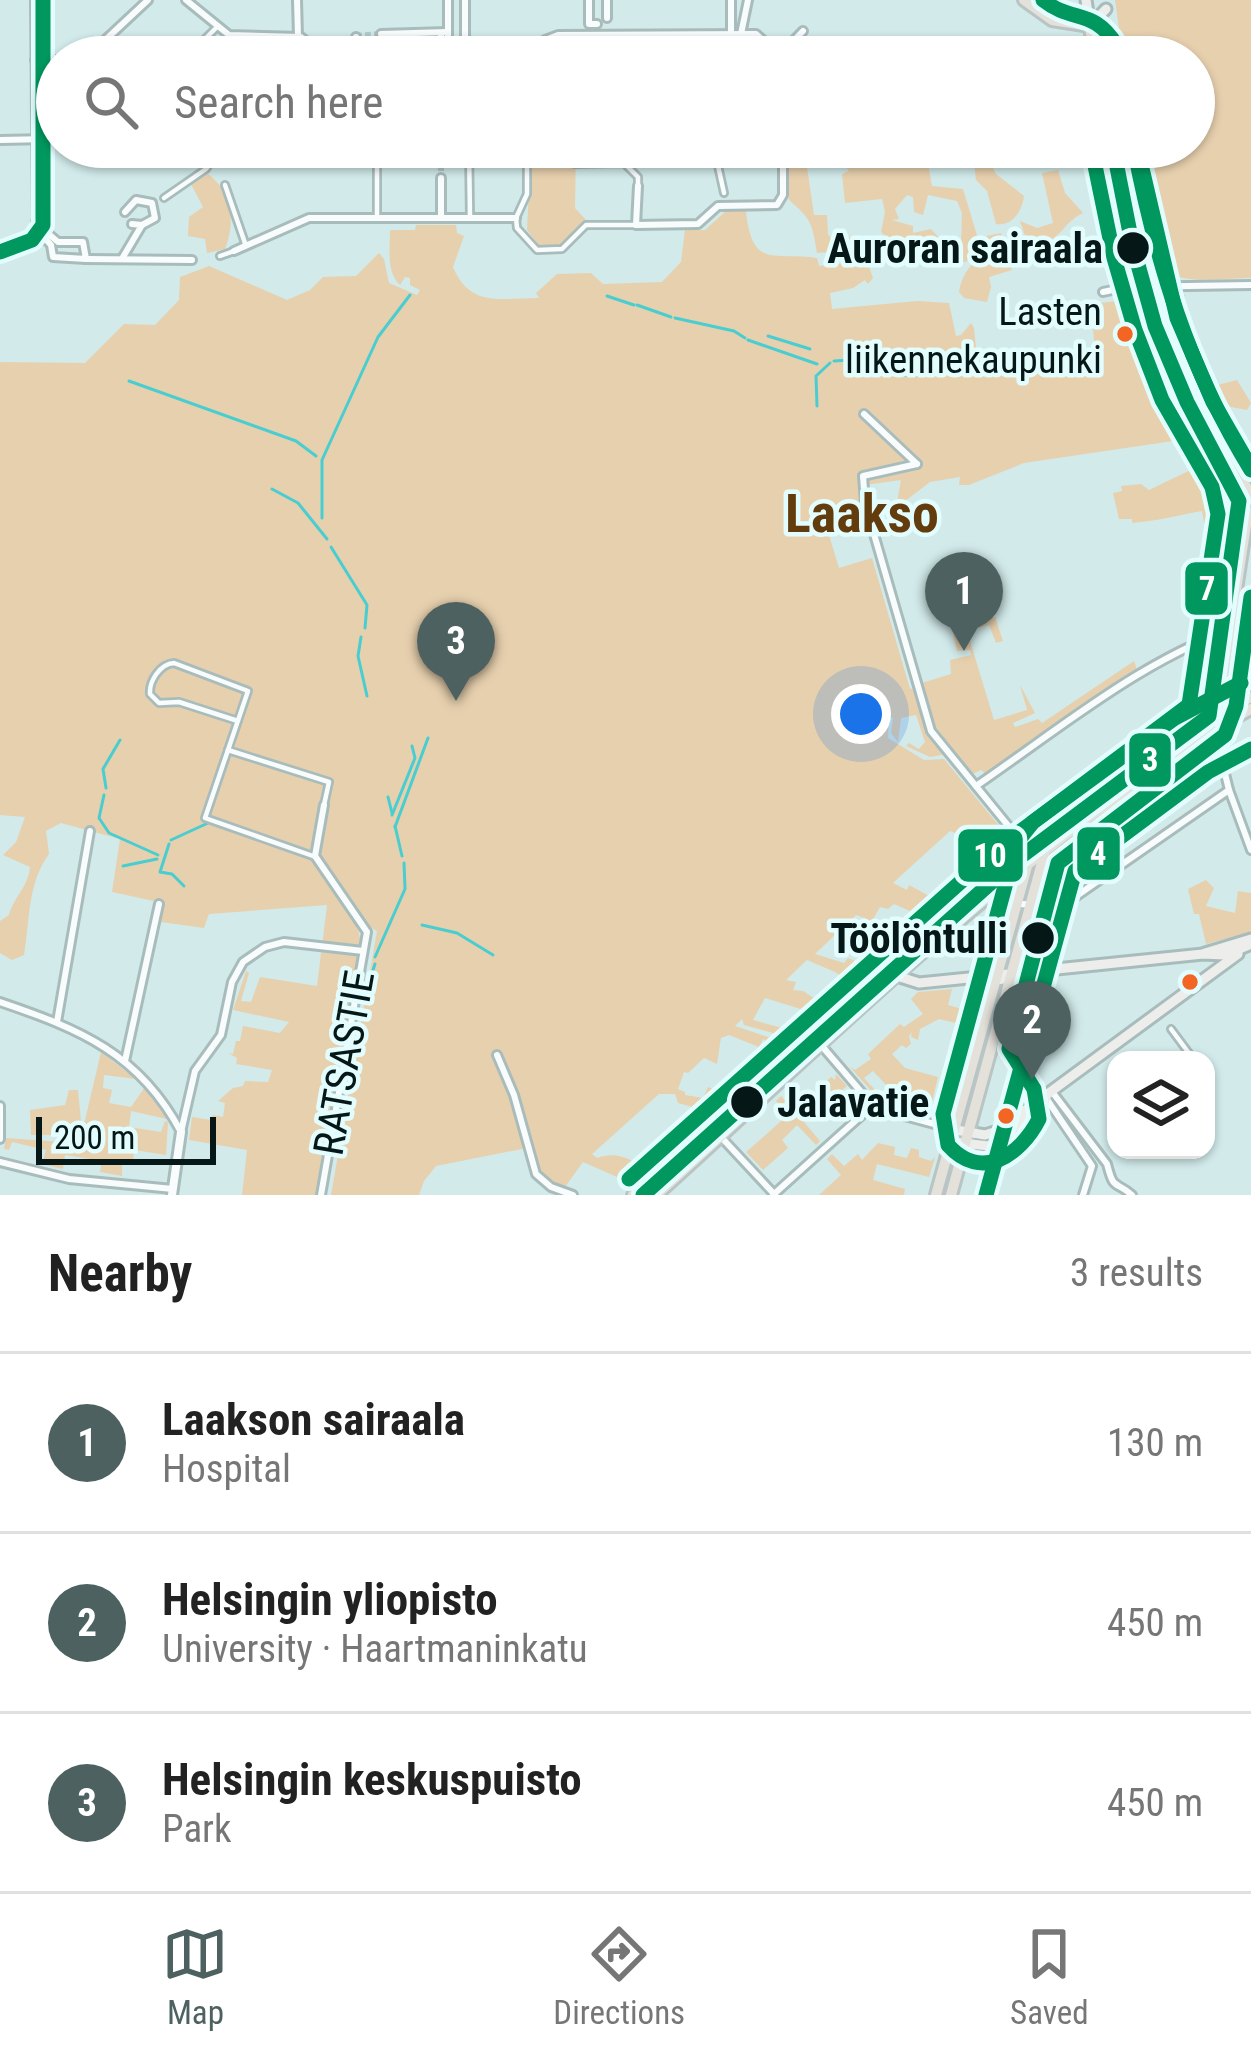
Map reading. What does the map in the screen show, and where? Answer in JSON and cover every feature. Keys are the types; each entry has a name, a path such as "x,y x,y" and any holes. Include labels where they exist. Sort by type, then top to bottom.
{"main road":[{"path":"1024,0 1052,20 1097,14"},
{"path":"1040,0 1057,12 1097,14"},
{"path":"1086,0 1097,14"},
{"path":"1112,168 1135,287 1167,375 1249,517"},
{"path":"1126,168 1154,288 1190,391 1248,490 1249,517 1209,727"},
{"path":"633,1195 1048,845 1209,727 1217,712 1234,496"},
{"path":"1217,712 1251,697"},
{"path":"656,1195 821,1045 1024,845 1209,727 1251,710"},
{"path":"1024,904 1028,862 1052,825"},
{"path":"951,1195 960,1137 1004,976 1024,904 1048,845"},
{"path":"1223,960 1232,944"},
{"path":"897,970 911,982 1004,976 1203,954 1248,944"},
{"path":"960,1137 989,1146 1248,944"},
{"path":"1203,954 1223,960"},
{"path":"936,1195 960,1137"}],"street":[{"path":"36,0 36,158"},
{"path":"47,0 51,36"},
{"path":"108,36 148,0"},
{"path":"186,0 235,36"},
{"path":"297,0 298,36"},
{"path":"445,36 448,0"},
{"path":"465,0 465,36"},
{"path":"589,0 589,24 597,24"},
{"path":"607,0 607,18"},
{"path":"730,0 731,34"},
{"path":"741,34 748,0"},
{"path":"208,36 217,27"},
{"path":"798,36 802,31"},
{"path":"381,34 445,33"},
{"path":"555,36 761,36"},
{"path":"0,140 35,139"},
{"path":"37,168 40,232 51,244 53,257 192,260"},
{"path":"40,232 46,168"},
{"path":"164,198 207,168"},
{"path":"377,168 377,218"},
{"path":"469,168 470,217"},
{"path":"527,168 527,194 516,218 518,229 537,250 562,249 586,225 698,224 718,206 777,205 783,195 783,168"},
{"path":"629,168 638,177 636,224"},
{"path":"718,168 724,193"},
{"path":"441,178 441,217"},
{"path":"225,185 246,246"},
{"path":"121,259 142,225 155,218 152,203 136,200 125,212"},
{"path":"220,256 309,218 516,218"},
{"path":"132,224 142,225"},
{"path":"0,251 40,232"},
{"path":"40,232 58,242 85,243 86,259"},
{"path":"1103,292 1251,285"},
{"path":"864,414 917,464 863,476 864,494 931,731 1024,845"},
{"path":"978,788 1144,669 1251,622"},
{"path":"228,750 328,782 315,856 205,818 228,750 238,721 248,691 174,663 163,667 151,682 150,694 159,703 179,701 238,721"},
{"path":"1209,727 1251,850"},
{"path":"1024,904 1076,896 1229,790"},
{"path":"57,1022 90,831"},
{"name":"RATSASTIE","path":"315,856 367,932 321,1195"},
{"path":"1050,898 1052,877 1058,873 1076,896"},
{"path":"125,1061 159,904"},
{"path":"0,1162 69,1179 173,1192 195,1071 220,1035 232,982 243,962 265,947 284,942 363,951"},
{"path":"0,1002 94,1039 125,1061 160,1094 181,1132"},
{"path":"1171,1029 1187,1051"},
{"path":"821,1045 875,1108 960,1137"},
{"path":"497,1055 514,1095 533,1168 546,1184 574,1195"},
{"path":"1050,1096 1108,1166 1117,1190 1132,1195"},
{"path":"1050,1096 1092,1169 1099,1178 1108,1174"},
{"path":"0,1106 0,1138"},
{"path":"721,1137 774,1195 875,1108"},
{"path":"1083,1195 1092,1169 1103,1161"}],"shaded area":[{"path":"1115,0 1251,0 1251,278 1191,279 1161,268 1141,168 1215,168 1215,36 1120,36"},
{"path":"530,168 576,168 575,208 586,220 559,247 539,246 527,230"},
{"path":"787,168 807,168 814,215 827,215 832,240 855,237 863,249 817,253 814,234 789,200"},
{"path":"846,168 929,168 932,186 963,189 979,242 966,262 932,263 949,258 948,249 890,240 881,232 882,199 845,203 842,174 849,171","holes":["907,195 913,197 914,212 923,215 928,195 957,201 962,213 961,245 941,240 931,229 913,233 913,226 892,220 899,219 895,209"]},
{"path":"975,168 993,168 1024,196 1012,220 996,224 987,191 976,180"},
{"path":"1058,170 1065,193 1083,213 1056,237 1029,248 1020,221 1037,228 1053,223 1042,173"},
{"path":"208,174 227,199 231,218 225,249 207,253 205,239 188,236 189,217 203,207 191,184"},
{"path":"726,211 746,211 754,243 768,254 817,258 819,266 867,261 873,278 868,284 865,280 830,293 832,309 917,301 949,303 956,336 971,323 974,328 978,368 1004,371 1021,380 1095,352 1091,304 1127,300 1198,453 1186,462 1173,441 1024,463 969,485 959,485 960,477 930,482 896,508 901,480 865,485 858,509 863,526 829,535 839,568 872,558 910,689 917,688 928,730 947,754 930,757 906,746 919,749 925,742 916,715 901,718 898,742 889,717 888,738 924,760 944,759 1010,839 998,856 986,844 950,831 893,883 907,890 909,885 944,904 928,919 894,904 888,909 880,907 872,921 856,915 847,925 879,934 883,928 907,937 893,949 879,944 881,940 875,937 872,942 853,930 850,934 839,931 815,954 844,963 848,958 872,968 854,985 807,960 786,980 796,982 793,990 829,1008 820,1015 765,998 753,1020 797,1032 794,1039 744,1025 742,1019 735,1026 789,1044 779,1052 763,1039 759,1047 729,1035 721,1038 717,1064 704,1058 684,1072 678,1089 703,1098 708,1087 718,1091 712,1112 678,1103 675,1094 659,1094 592,1154 623,1157 647,1171 633,1184 583,1162 565,1187 542,1172 532,1147 436,1166 419,1195 331,1195 377,931 356,919 361,943 317,1195 242,1195 247,1150 189,1140 192,1117 223,1117 225,1103 218,1101 233,1088 245,1081 268,1082 272,1070 236,1064 237,1058 228,1053 233,1054 243,1026 280,1033 289,1022 233,1010 246,971 241,1001 251,1002 260,977 317,986 327,905 209,914 204,928 161,922 163,903 112,892 120,839 61,823 46,831 49,854 33,890 24,955 12,960 0,953 0,921 9,915 30,867 3,855 16,842 25,817 0,815 0,362 85,363 124,324 155,325 179,300 180,277 209,266 287,300 310,290 323,277 356,276 379,253 389,283 417,295 420,290 410,285 410,278 405,277 400,285 396,280 389,252 390,230 415,230 416,225 456,225 457,233 464,236 453,267 468,289 488,298 539,298 536,293 557,274 591,273 603,284 662,282 681,262 685,230 705,230"},
{"path":"1001,233 1012,270 989,277 987,302 964,298 959,292 966,273 983,252 987,236"},
{"path":"1185,295 1184,302 1173,303 1206,388 1237,380 1251,403 1247,410 1231,407 1215,395 1204,396 1200,389 1168,301"},
{"path":"1201,465 1225,504 1218,536 1207,537 1202,511 1132,523 1132,519 1119,519 1113,493 1122,491 1121,486 1141,484 1149,490"},
{"path":"995,617 1003,641 996,643 989,625 967,631 994,720 1027,710 1020,685 1035,713 1013,723 1015,727 1038,719 1042,723 1134,661 1137,670 987,775 981,770 973,774 936,730 922,683 951,674 950,660 971,655 970,650 957,651 952,629"},
{"path":"1206,880 1214,888 1206,906 1235,913 1238,891 1251,893 1251,932 1206,944 1188,889"},
{"path":"952,989 948,1005 980,1014 976,1028 939,1019 920,1029 918,1040 911,1037 912,1032 909,1036 911,1044 892,1054 905,1068 938,1077 932,1102 892,1091 873,1071 864,1078 886,1102 927,1116 883,1104 850,1067 855,1070 871,1059 868,1054 900,1024 904,1027 923,1014 911,999 918,992"},
{"path":"101,1052 136,1079 104,1075 103,1088 112,1090 109,1103 131,1107 145,1087 167,1119 131,1111 129,1127 161,1132 168,1122 166,1155 134,1150 133,1164 122,1163 122,1176 100,1172 102,1161 65,1155 63,1169 42,1164 46,1150 12,1142 9,1150 4,1149 6,1138 77,1143 80,1135 31,1135 30,1110 65,1105 69,1090 78,1090 82,1133"},
{"path":"836,1074 847,1086 804,1122 820,1141 816,1145 797,1125 782,1140 788,1148 763,1170 746,1152 788,1115 776,1101 781,1096 794,1109 811,1094 817,1097 816,1091 831,1077 835,1080"},
{"path":"878,1143 895,1147 894,1155 907,1158 911,1148 919,1150 919,1157 931,1161 935,1157 929,1177 877,1164 873,1180 905,1189 904,1195 819,1195 841,1175 827,1159 832,1154 844,1166 858,1154 862,1160"}],"waterway":[{"path":"322,518 322,460 378,337 410,295"},
{"path":"607,296 634,305"},
{"path":"637,305 671,317"},
{"path":"675,318 734,331 745,338"},
{"path":"768,336 810,349"},
{"path":"748,340 817,364"},
{"path":"834,361 850,360"},
{"path":"938,373 971,362"},
{"path":"817,406 816,376 830,363"},
{"path":"868,366 899,375 933,375"},
{"path":"129,381 296,441 316,456"},
{"path":"272,489 298,503 327,539"},
{"path":"331,547 367,605 365,628"},
{"path":"361,637 358,656 367,696"},
{"path":"395,827 428,738"},
{"path":"106,788 103,769 120,740"},
{"path":"392,815 415,758 412,746"},
{"path":"104,795 99,818 109,833 158,855"},
{"path":"388,797 392,813"},
{"path":"171,840 208,823"},
{"path":"395,826 402,856"},
{"path":"169,844 160,872 172,874 184,886"},
{"path":"123,866 157,859"},
{"path":"375,957 405,889 404,863"},
{"path":"422,925 457,933 493,955"},
{"path":"369,982 375,964"}],"tunnel":[{"path":"356,36 381,34"},
{"path":"441,168 441,178"}],"tram line":[{"name":"3","path":"643,1195 1015,861 1209,716 1239,501 1187,402 1155,326 1117,168"}],"transit line":[{"path":"43,0 43,36"},
{"name":"2","path":"1043,0 1091,21 1110,36"},
{"path":"0,252 32,240 43,225 43,168"},
{"name":"7","path":"1095,168 1135,330 1162,400 1212,487 1218,514 1189,705 1033,822 1017,842 943,1114 948,1145 961,1156 973,1162 999,1160 1021,1144 1039,1119 1034,1089 1009,1049 1058,863 1225,735 1236,706 1251,597"},
{"name":"2","path":"1139,168 1178,314 1210,394 1251,470"},
{"name":"7","path":"1142,168 1177,318 1213,402 1251,468"},
{"name":"10","path":"629,1179 1003,844 1175,718 1241,683"},
{"name":"4","path":"986,1195 1075,871 1208,772 1251,749"}],"place":[{"name":"Auroran sairaala","path":"1133,248"},
{"name":"Lasten liikennekaupunki","path":"1125,334"},
{"name":"Laakson sairaala","path":"964,651"},
{"name":"Helsingin keskuspuisto","path":"456,701"},
{"name":"Töölöntulli","path":"1038,938"},
{"name":"Helsingin yliopisto","path":"1032,1080"},
{"name":"Jalavatie","path":"747,1102"}],"district":[{"name":"Laakso","path":"862,513"}]}
